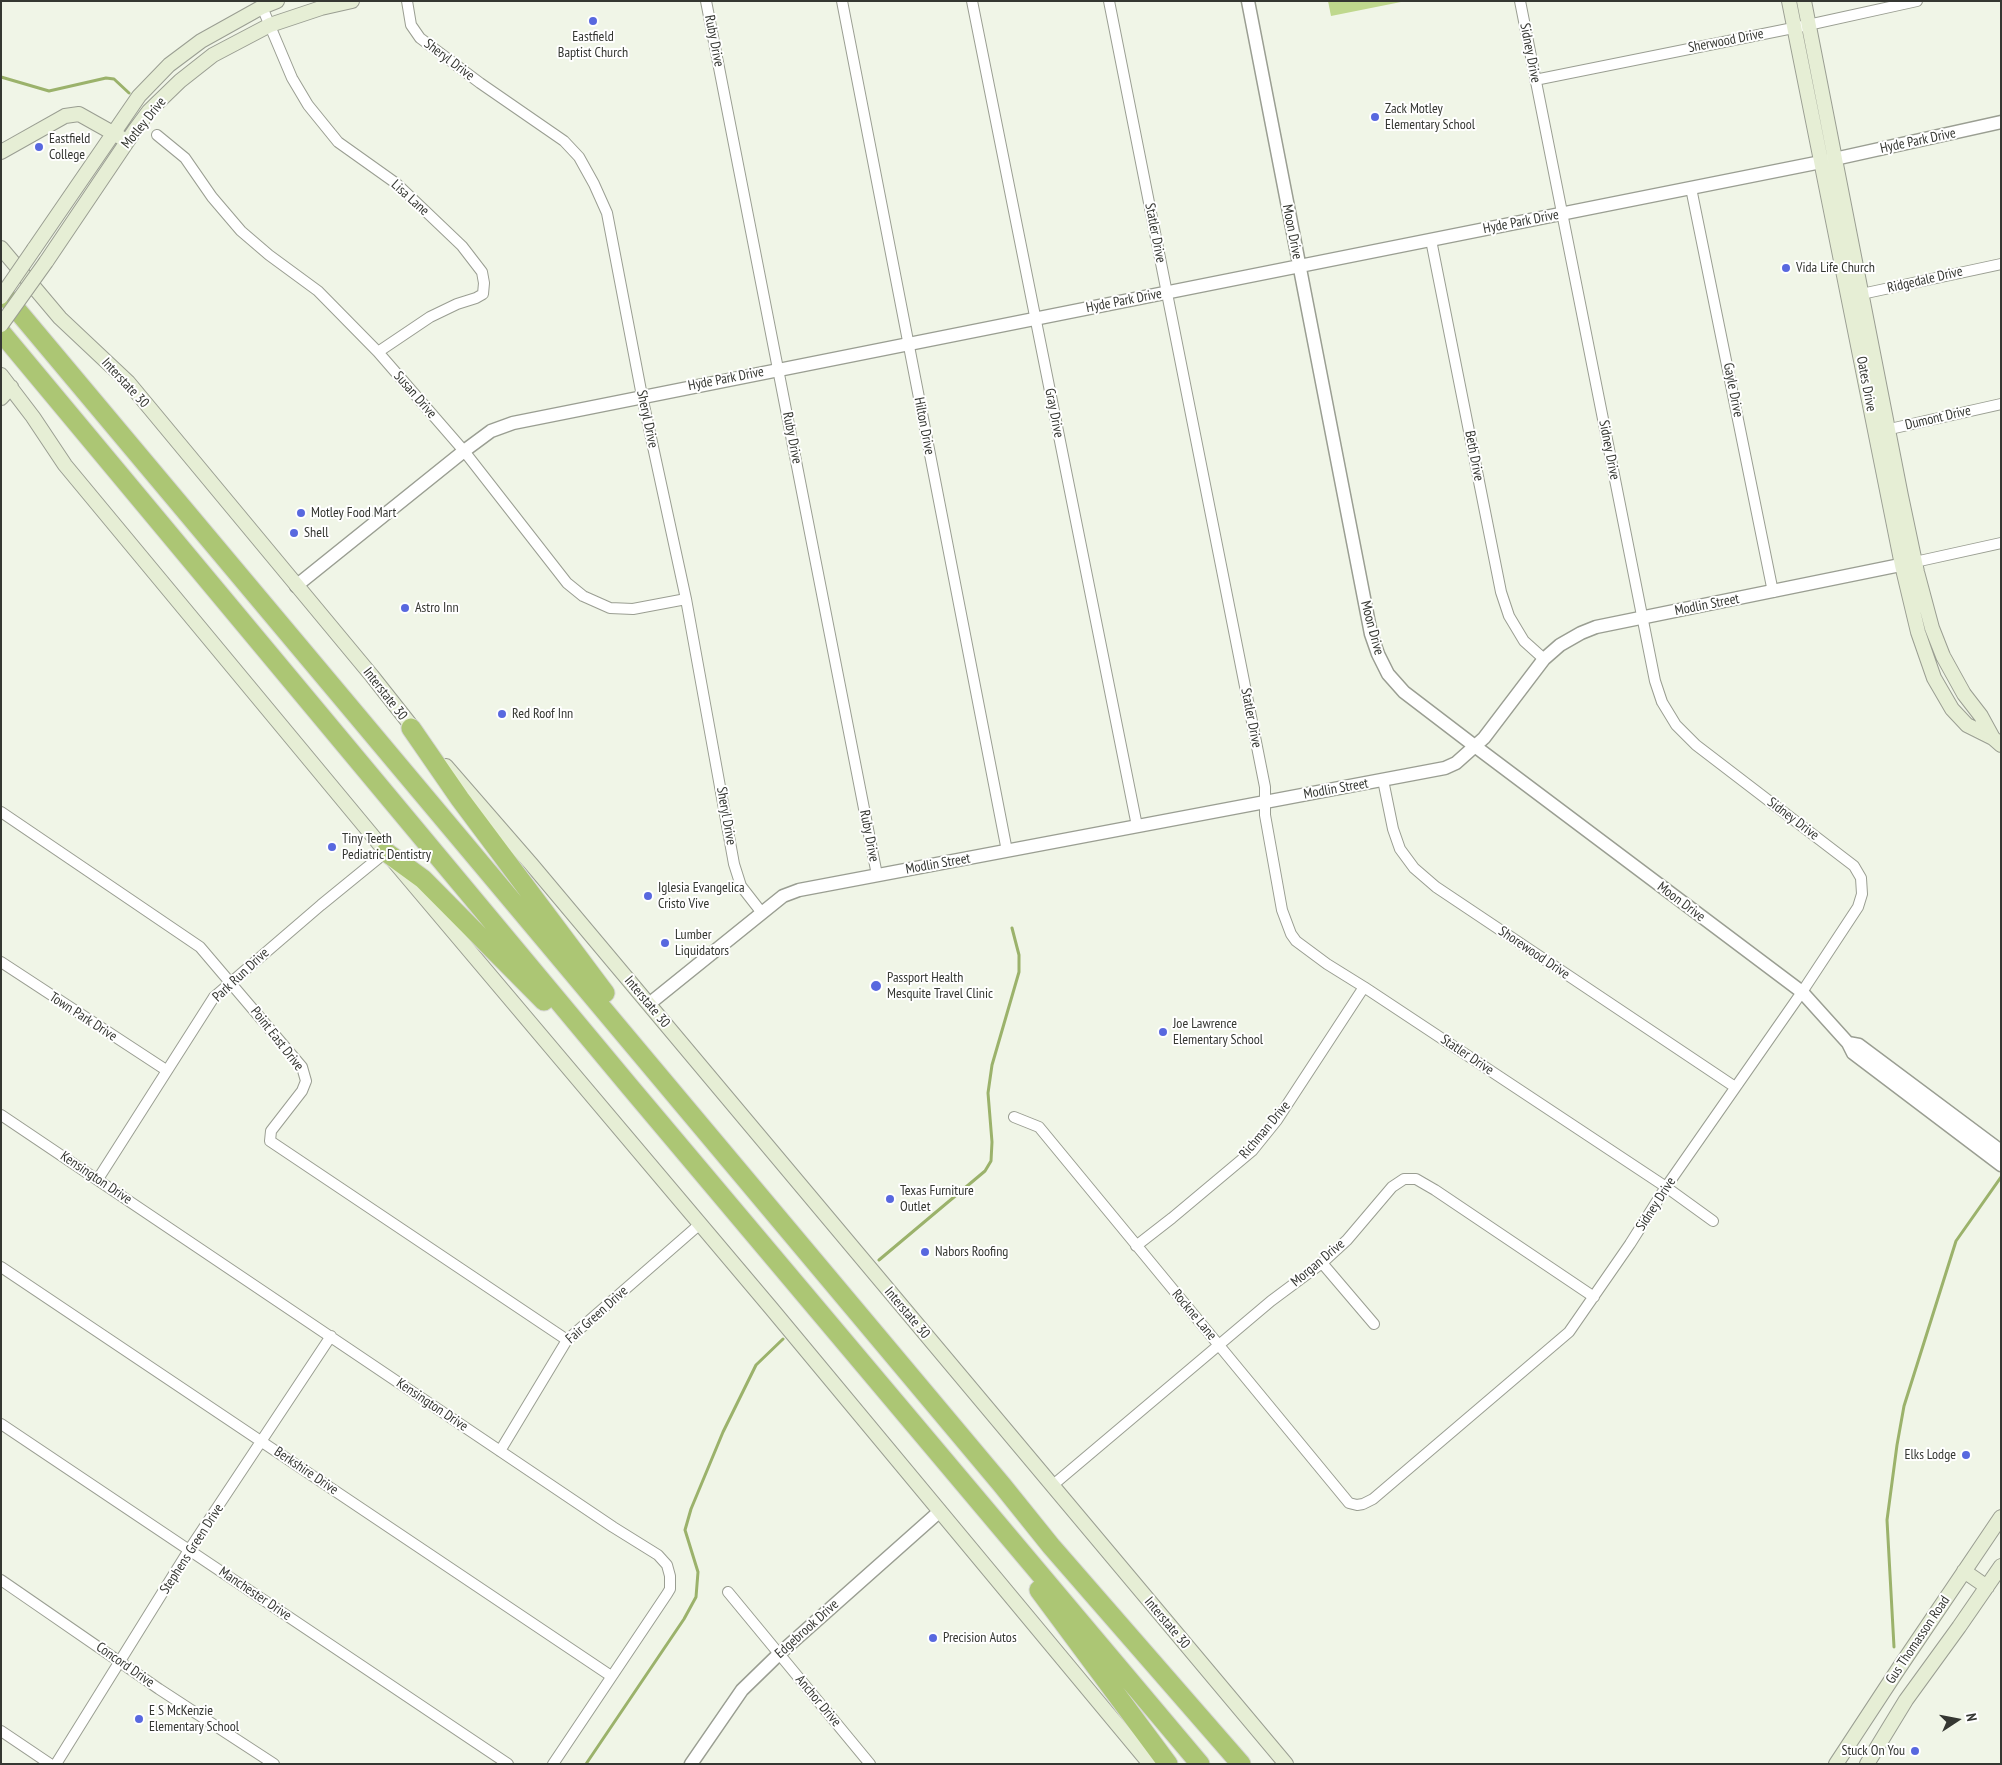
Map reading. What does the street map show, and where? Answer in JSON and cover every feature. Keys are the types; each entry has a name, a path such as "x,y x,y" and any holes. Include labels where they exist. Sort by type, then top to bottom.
{"highway":[{"path":"1,291 1002,1485 1051,1546 1242,1764"},
{"path":"1,332 630,1087 1200,1764"},
{"path":"411,728 498,851 617,1009 673,1093"},
{"path":"386,852 423,879 630,1087"},
{"path":"972,1493 1038,1590 1168,1764"}],"main road":[{"name":"Motley Drive","path":"1,297 139,96 169,65 201,41 262,7 278,1"},
{"name":"Motley Drive","path":"1,325 127,142 150,111 180,81 213,55 270,25 296,15 352,1"},
{"name":"Oates Drive","path":"1789,1 1801,26 1835,159 1855,296"},
{"name":"Oates Drive","path":"1804,1 1801,26 1821,162 1855,296 1908,564 1944,656 1964,694 1997,741"},
{"path":"1,152 66,116 79,114 127,142"},
{"name":"Interstate 30","path":"1,248 60,318 128,382 372,676 411,728 532,865 1286,1764"},
{"path":"1,375 65,465 386,852 700,1224 1150,1764"},
{"path":"1,398 11,387"},
{"name":"Gus Thomasson Road","path":"1836,1764 1898,1668 2001,1517"},
{"name":"Gus Thomasson Road","path":"1867,1764 1906,1700 2001,1566"},
{"path":"1964,1571 1987,1587"}],"street":[{"name":"Sheryl Drive","path":"407,1 411,25 420,38 564,142 579,157 607,213 642,396 686,599 734,864 741,886 762,913"},
{"name":"Ruby Drive","path":"706,1 877,875"},
{"name":"Hilton Drive","path":"842,1 1007,851"},
{"name":"Gray Drive","path":"972,1 1137,826"},
{"name":"Statler Drive","path":"1109,1 1265,787 1265,815 1282,910 1290,934 1306,950 1666,1187 1713,1221"},
{"name":"Moon Drive","path":"1248,1 1371,634 1388,674 1404,692 1660,887 1802,992 1848,1043 1859,1045 2000,1160"},
{"name":"Sidney Drive","path":"1373,1499 1569,1332 1666,1187 1802,992 1858,906 1862,894 1861,878 1854,866 1696,746 1676,725 1662,702 1655,681 1642,618 1520,1"},
{"name":"Sherwood Drive","path":"1535,80 1917,1"},
{"name":"Lisa Lane","path":"262,7 292,78 308,105 338,142 397,184 462,246 482,272 483,294 430,317 378,352"},
{"name":"Hyde Park Drive","path":"296,586 464,451 491,431 513,423 1821,162 2001,122"},
{"name":"Susan Drive","path":"157,135 185,158 212,197 241,231 318,291 378,352 464,451 567,583 583,596 603,606 632,609 686,599"},
{"name":"Gayle Drive","path":"1692,188 1773,592"},
{"name":"Beth Drive","path":"1431,240 1501,592 1509,616 1524,641 1544,659"},
{"name":"Ridgedale Drive","path":"1855,296 2001,264"},
{"name":"Dumont Drive","path":"1882,431 2001,404"},
{"name":"Modlin Street","path":"649,1004 783,896 799,890 1445,768 1456,763 1476,747 1544,659 1560,645 1581,633 1596,627 1908,564 2001,543"},
{"name":"Shorewood Drive","path":"1383,780 1393,829 1400,849 1414,868 1436,887 1735,1087"},
{"name":"Point East Drive","path":"1,812 200,947 302,1068 306,1081 302,1090 271,1131 270,1141 567,1340"},
{"name":"Park Run Drive","path":"98,1179 214,997 386,852"},
{"name":"Town Park Drive","path":"1,962 166,1070"},
{"name":"Richman Drive","path":"1136,1246 1252,1151 1278,1120 1364,987"},
{"name":"Kensington Drive","path":"1,1115 332,1336 500,1451 658,1555 667,1565 670,1576 670,1589 553,1764"},
{"name":"Rockne Lane","path":"1014,1117 1038,1127 1350,1504 1357,1506 1373,1499"},
{"name":"Morgan Drive","path":"1053,1485 1270,1301 1322,1262 1347,1240 1392,1187 1404,1179 1416,1178 1594,1297"},
{"name":"Fair Green Drive","path":"500,1451 567,1340 700,1224"},
{"path":"1322,1262 1374,1324"},
{"name":"Berkshire Drive","path":"1,1267 611,1676"},
{"name":"Stephens Green Drive","path":"56,1764 189,1550 263,1442 332,1336"},
{"name":"Manchester Drive","path":"1,1424 508,1764"},
{"name":"Edgebrook Drive","path":"691,1764 742,1690 779,1654 940,1511"},
{"name":"Concord Drive","path":"1,1580 159,1689 274,1764"},
{"name":"Anchor Drive","path":"728,1592 870,1764"},
{"path":"1,1732 50,1764"}],"green space":[{"path":"1328,1 1406,1 1331,16"}],"waterway":[{"path":"1,77 49,91 106,78 114,79 129,93"},
{"path":"879,1260 985,1171 991,1161 992,1142 988,1093 992,1065 1019,972 1019,955 1012,928"},
{"path":"1894,1647 1887,1520 1904,1406 1956,1241 2001,1177"},
{"path":"586,1764 684,1619 696,1597 698,1572 685,1530 691,1509 723,1432 756,1365 783,1339"}],"place":[{"name":"Eastfield Baptist Church","path":"593,21"},
{"name":"Zack Motley Elementary School","path":"1375,117"},
{"name":"Eastfield College","path":"39,147"},
{"name":"Vida Life Church","path":"1786,268"},
{"name":"Motley Food Mart","path":"301,513"},
{"name":"Shell","path":"294,533"},
{"name":"Astro Inn","path":"405,608"},
{"name":"Red Roof Inn","path":"502,714"},
{"name":"Tiny Teeth Pediatric Dentistry","path":"332,847"},
{"name":"Iglesia Evangelica Cristo Vive","path":"648,896"},
{"name":"Lumber Liquidators","path":"665,943"},
{"name":"Passport Health Mesquite Travel Clinic","path":"876,986"},
{"name":"Joe Lawrence Elementary School","path":"1163,1032"},
{"name":"Texas Furniture Outlet","path":"890,1199"},
{"name":"Nabors Roofing","path":"925,1252"},
{"name":"Elks Lodge","path":"1966,1455"},
{"name":"Precision Autos","path":"933,1638"},
{"name":"E S McKenzie Elementary School","path":"139,1719"},
{"name":"Stuck On You","path":"1915,1751"}]}
